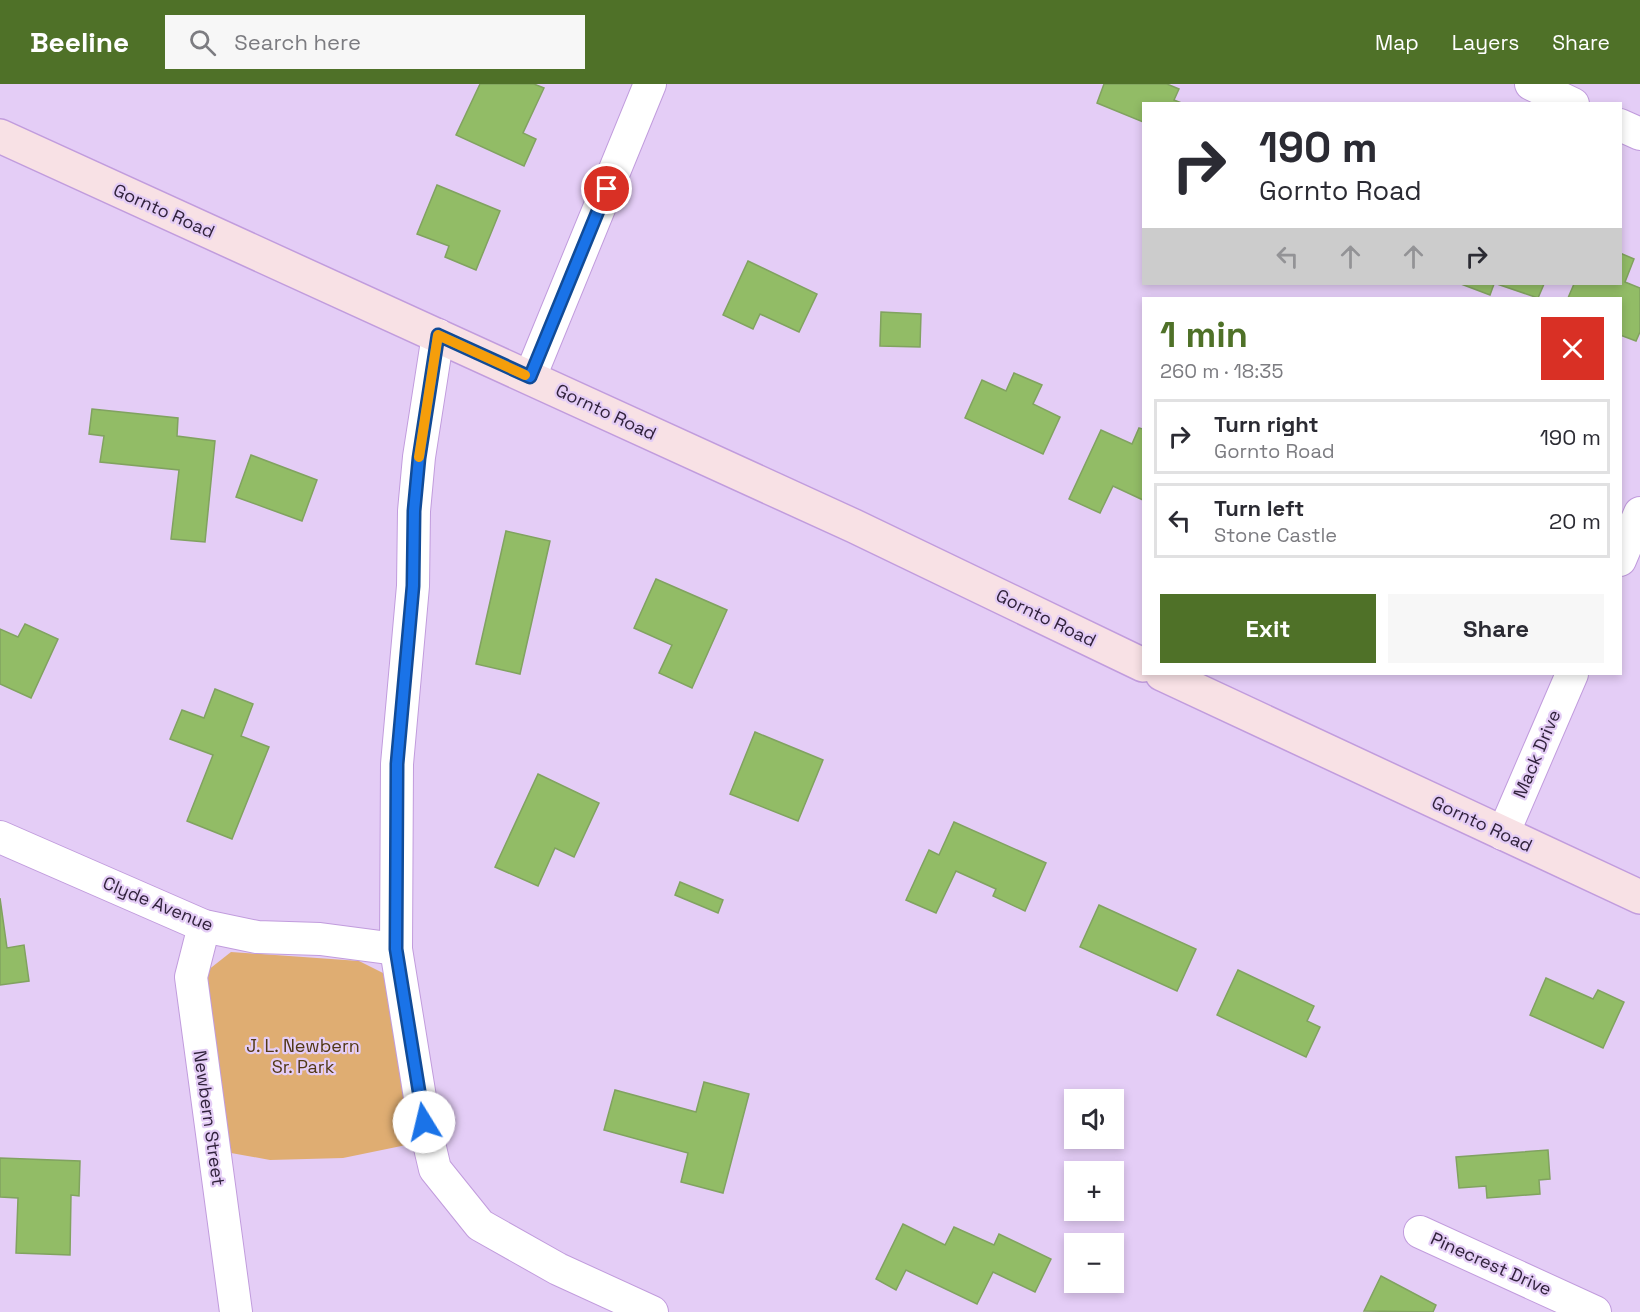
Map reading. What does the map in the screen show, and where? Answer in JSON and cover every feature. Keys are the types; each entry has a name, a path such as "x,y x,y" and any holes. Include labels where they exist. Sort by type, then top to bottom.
{"main road":[{"name":"Gornto Road","path":"0,136 854,526 1142,664"},
{"name":"Gornto Road","path":"1164,675 1640,897"}],"street":[{"path":"530,377 650,84"},
{"path":"1531,84 1570,102"},
{"path":"1622,126 1640,134"},
{"path":"438,335 419,458 414,511 413,586 397,764 396,949 424,1122 435,1169 480,1225 558,1269 652,1312"},
{"path":"1622,555 1640,513"},
{"name":"Mack Drive","path":"1503,834 1572,675"},
{"name":"Clyde Avenue","path":"0,837 204,926 257,937 320,939 396,949"},
{"name":"Newbern Street","path":"204,926 191,977 236,1312"},
{"name":"Pinecrest Drive","path":"1420,1232 1549,1302 1595,1312"}],"green space":[{"name":"J. L. Newbern Sr. Park","path":"231,952 359,961 383,973 416,1143 343,1158 270,1160 220,1151 198,978"}],"building":[{"path":"480,84 534,84 544,88 523,133 536,139 524,166 456,135"},
{"path":"1104,84 1167,84 1179,89 1174,100 1179,102 1142,102 1142,122 1097,103"},
{"path":"437,185 500,211 476,270 445,257 449,246 417,234"},
{"path":"1622,254 1634,259 1625,282 1640,288 1640,332 1636,341 1622,336 1622,297 1568,297 1574,285 1622,285"},
{"path":"748,261 817,294 799,332 760,314 753,329 723,315"},
{"path":"1464,285 1494,285 1490,295"},
{"path":"1500,285 1544,285 1538,297"},
{"path":"881,312 921,314 920,347 880,346"},
{"path":"1014,373 1042,385 1033,404 1060,417 1043,454 965,418 982,380 1006,391"},
{"path":"92,409 178,418 177,436 215,441 205,542 171,539 179,470 100,462 104,436 89,434"},
{"path":"1139,428 1142,429 1142,500 1113,486 1100,513 1069,499 1101,430 1132,444"},
{"path":"251,455 317,480 302,521 236,497"},
{"path":"506,531 550,541 520,674 476,664"},
{"path":"656,579 727,610 692,688 659,673 672,645 634,628"},
{"path":"25,624 58,639 31,698 0,684 0,629 18,637"},
{"path":"215,689 253,704 241,736 269,747 232,839 187,821 213,755 170,739 182,710 204,718"},
{"path":"755,732 823,760 798,821 730,794"},
{"path":"538,774 599,803 574,857 555,848 538,886 495,867"},
{"path":"954,822 1046,863 1025,911 993,896 996,889 956,871 936,913 906,900 929,850 939,855"},
{"path":"680,882 723,900 718,913 675,895"},
{"path":"0,898 7,948 24,945 29,981 0,985"},
{"path":"1099,905 1196,949 1177,991 1080,947"},
{"path":"1238,970 1314,1006 1307,1021 1320,1027 1306,1057 1217,1015"},
{"path":"1546,978 1593,999 1598,990 1624,1002 1603,1048 1530,1015"},
{"path":"704,1082 749,1094 723,1193 681,1182 688,1153 604,1130 615,1090 696,1112"},
{"path":"1548,1150 1550,1179 1539,1180 1540,1194 1487,1198 1486,1186 1459,1188 1456,1157"},
{"path":"0,1158 80,1161 79,1196 71,1195 70,1255 16,1253 18,1198 0,1197"},
{"path":"903,1224 945,1245 954,1227 994,1245 999,1234 1051,1259 1035,1292 993,1272 977,1304 906,1270 896,1290 876,1279"},
{"path":"1381,1276 1436,1305 1433,1312 1364,1311"}],"slow traffic":[{"path":"419,457 438,335 525,375"}],"route":[{"path":"424,1122 396,949 397,764 413,586 414,511 419,458 438,335 530,377 607,189"}]}
